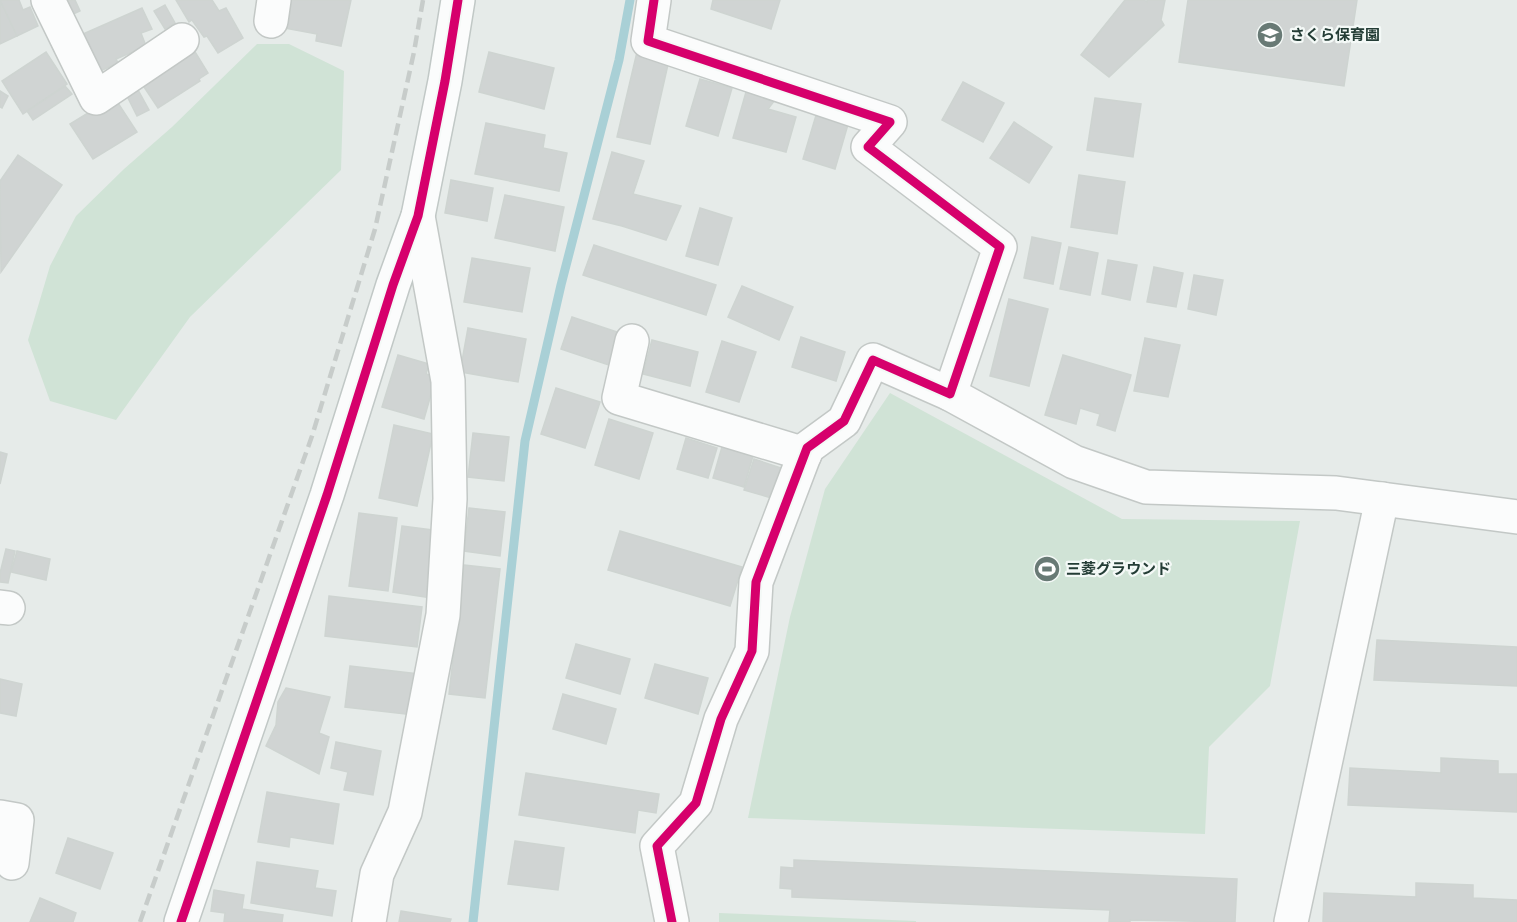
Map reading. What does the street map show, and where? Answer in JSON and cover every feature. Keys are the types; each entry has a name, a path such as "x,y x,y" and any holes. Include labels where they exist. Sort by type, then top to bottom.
{"street":[{"path":"48,0 96,98 182,40"},
{"path":"181,922 327,495 393,285 418,216 445,81 458,0"},
{"path":"654,0 648,41 891,122 868,147 1000,247 950,394"},
{"path":"369,922 376,874 405,812 443,615 450,499 448,381 418,216"},
{"path":"632,341 619,398 805,454"},
{"path":"672,922 657,846 696,803 721,719 753,651 756,582 807,448 844,421 873,360 950,394 1074,462 1146,487 1336,493 1517,517"},
{"path":"1291,922 1382,499"},
{"path":"0,817 17,820 12,863"}],"green space":[{"path":"257,44 289,44 344,71 341,170 190,317 116,420 50,401 28,340 50,266 76,216"},
{"name":"三菱グラウンド","path":"890,393 1122,519 1300,521 1270,686 1209,747 1205,834 748,818 790,617 825,489"},
{"path":"719,913 916,921 916,922 719,922"}],"building":[{"path":"0,0 17,36 0,44"},
{"path":"0,0 19,0 23,10 30,7 38,26 17,36"},
{"path":"61,0 75,0 80,11 69,16"},
{"path":"176,0 212,0 219,11 226,8 243,38 218,53 207,36 204,37 192,20 189,22"},
{"path":"286,0 351,0 341,46 316,41 317,34 284,28"},
{"path":"713,0 780,0 771,29 711,9"},
{"path":"1125,0 1147,2 1147,0 1165,0 1161,20 1164,25 1109,77 1081,55"},
{"path":"1188,0 1357,0 1344,86 1179,62"},
{"path":"165,5 175,23 165,29 154,11"},
{"path":"142,8 152,29 141,33 146,46 116,59 118,63 98,72 81,35"},
{"path":"192,47 208,73 199,79 200,81 158,108 140,81"},
{"path":"46,52 67,84 23,114 2,81"},
{"path":"489,52 554,68 544,109 479,92"},
{"path":"637,52 669,60 650,144 617,137"},
{"path":"700,79 732,88 718,136 686,126"},
{"path":"963,82 1004,103 983,142 942,120"},
{"path":"65,86 72,94 33,120 27,111"},
{"path":"137,88 149,110 137,116 126,94"},
{"path":"0,91 8,96 2,108 0,107"},
{"path":"746,92 775,100 768,109 796,117 786,152 733,138"},
{"path":"114,97 137,132 93,159 70,124"},
{"path":"1095,98 1141,104 1133,157 1087,150"},
{"path":"817,112 849,121 835,169 803,159"},
{"path":"1014,122 1052,147 1029,183 990,158"},
{"path":"486,123 545,135 543,148 567,153 559,191 475,174"},
{"path":"612,152 644,161 633,194 681,206 666,240 593,219"},
{"path":"18,155 62,185 1,272 0,181"},
{"path":"1079,175 1125,182 1117,234 1071,227"},
{"path":"451,180 493,188 487,221 445,213"},
{"path":"505,195 564,207 555,251 495,238"},
{"path":"700,208 732,218 718,265 686,256"},
{"path":"1032,237 1061,243 1053,284 1024,278"},
{"path":"594,245 716,285 706,315 583,275"},
{"path":"1069,247 1098,253 1090,295 1060,289"},
{"path":"472,258 530,268 522,312 464,302"},
{"path":"1108,260 1137,265 1130,300 1102,294"},
{"path":"1154,267 1183,273 1176,307 1147,302"},
{"path":"1194,275 1223,280 1216,315 1188,309"},
{"path":"742,286 793,307 779,340 728,317"},
{"path":"1009,299 1048,309 1029,386 990,376"},
{"path":"572,317 623,334 612,366 561,349"},
{"path":"468,328 526,339 518,382 460,372"},
{"path":"801,337 845,352 836,381 792,367"},
{"path":"1145,338 1180,345 1168,397 1134,391"},
{"path":"652,340 698,352 690,386 643,374"},
{"path":"722,341 756,352 739,402 706,392"},
{"path":"398,355 429,364 426,374 436,377 424,419 382,407"},
{"path":"1063,355 1131,375 1115,431 1097,425 1100,414 1080,408 1076,424 1045,415"},
{"path":"556,388 600,402 585,448 541,434"},
{"path":"609,419 653,433 639,479 595,465"},
{"path":"394,425 433,434 417,506 379,498"},
{"path":"473,433 509,437 504,481 468,477"},
{"path":"686,438 717,448 708,478 677,469"},
{"path":"722,447 753,456 744,487 713,478"},
{"path":"0,452 7,454 0,484"},
{"path":"754,459 784,469 775,499 744,490"},
{"path":"469,508 505,512 500,556 464,551"},
{"path":"359,513 397,518 388,591 349,586"},
{"path":"402,526 440,531 431,598 393,592"},
{"path":"620,531 742,567 730,606 608,570"},
{"path":"6,549 15,551 8,583 0,582"},
{"path":"17,551 50,559 46,580 11,572"},
{"path":"464,565 500,569 485,698 449,694"},
{"path":"329,596 422,607 417,647 325,636"},
{"path":"1377,640 1517,647 1517,686 1374,680"},
{"path":"576,644 630,659 620,694 566,678"},
{"path":"655,664 708,678 698,714 645,698"},
{"path":"350,666 419,674 414,715 345,707"},
{"path":"0,679 22,684 16,716 0,713"},
{"path":"286,688 330,697 319,733 329,737 319,774 266,746 276,725 278,702"},
{"path":"563,694 616,709 606,744 553,729"},
{"path":"336,742 381,751 373,795 344,790 348,772 331,768"},
{"path":"1441,758 1498,761 1498,774 1517,774 1517,812 1348,805 1350,768 1441,773"},
{"path":"526,773 659,794 656,813 638,810 635,833 519,815"},
{"path":"267,792 339,804 333,844 290,837 289,847 258,842"},
{"path":"68,838 113,853 100,889 56,873"},
{"path":"515,841 564,848 558,890 508,884"},
{"path":"794,860 1237,879 1235,922 1130,920 1130,922 1109,922 1110,910 792,897 792,889 780,888 781,867 794,868"},
{"path":"257,862 318,871 315,888 336,891 332,916 251,903"},
{"path":"1416,883 1473,885 1473,898 1517,900 1517,922 1323,922 1324,893 1416,897"},
{"path":"214,890 244,895 242,909 283,915 282,922 224,922 225,913 211,911"},
{"path":"40,898 76,913 73,922 30,922"},
{"path":"401,911 451,919 450,922 399,922"}],"waterway":[{"path":"473,922 525,441 561,285 619,60 630,0"}],"railway":[{"path":"140,922 312,436 375,229 414,52 423,0"}],"cycle path":[{"path":"181,922 327,495 393,285 418,216 445,81 458,0"},
{"path":"654,0 648,41 890,122 868,147 1000,247 950,394 873,360 844,421 807,448 756,582 752,651 721,719 696,803 657,846 672,922"}],"place":[{"name":"さくら保育園","path":"1270,35"},
{"name":"三菱グラウンド","path":"1047,569"}]}
